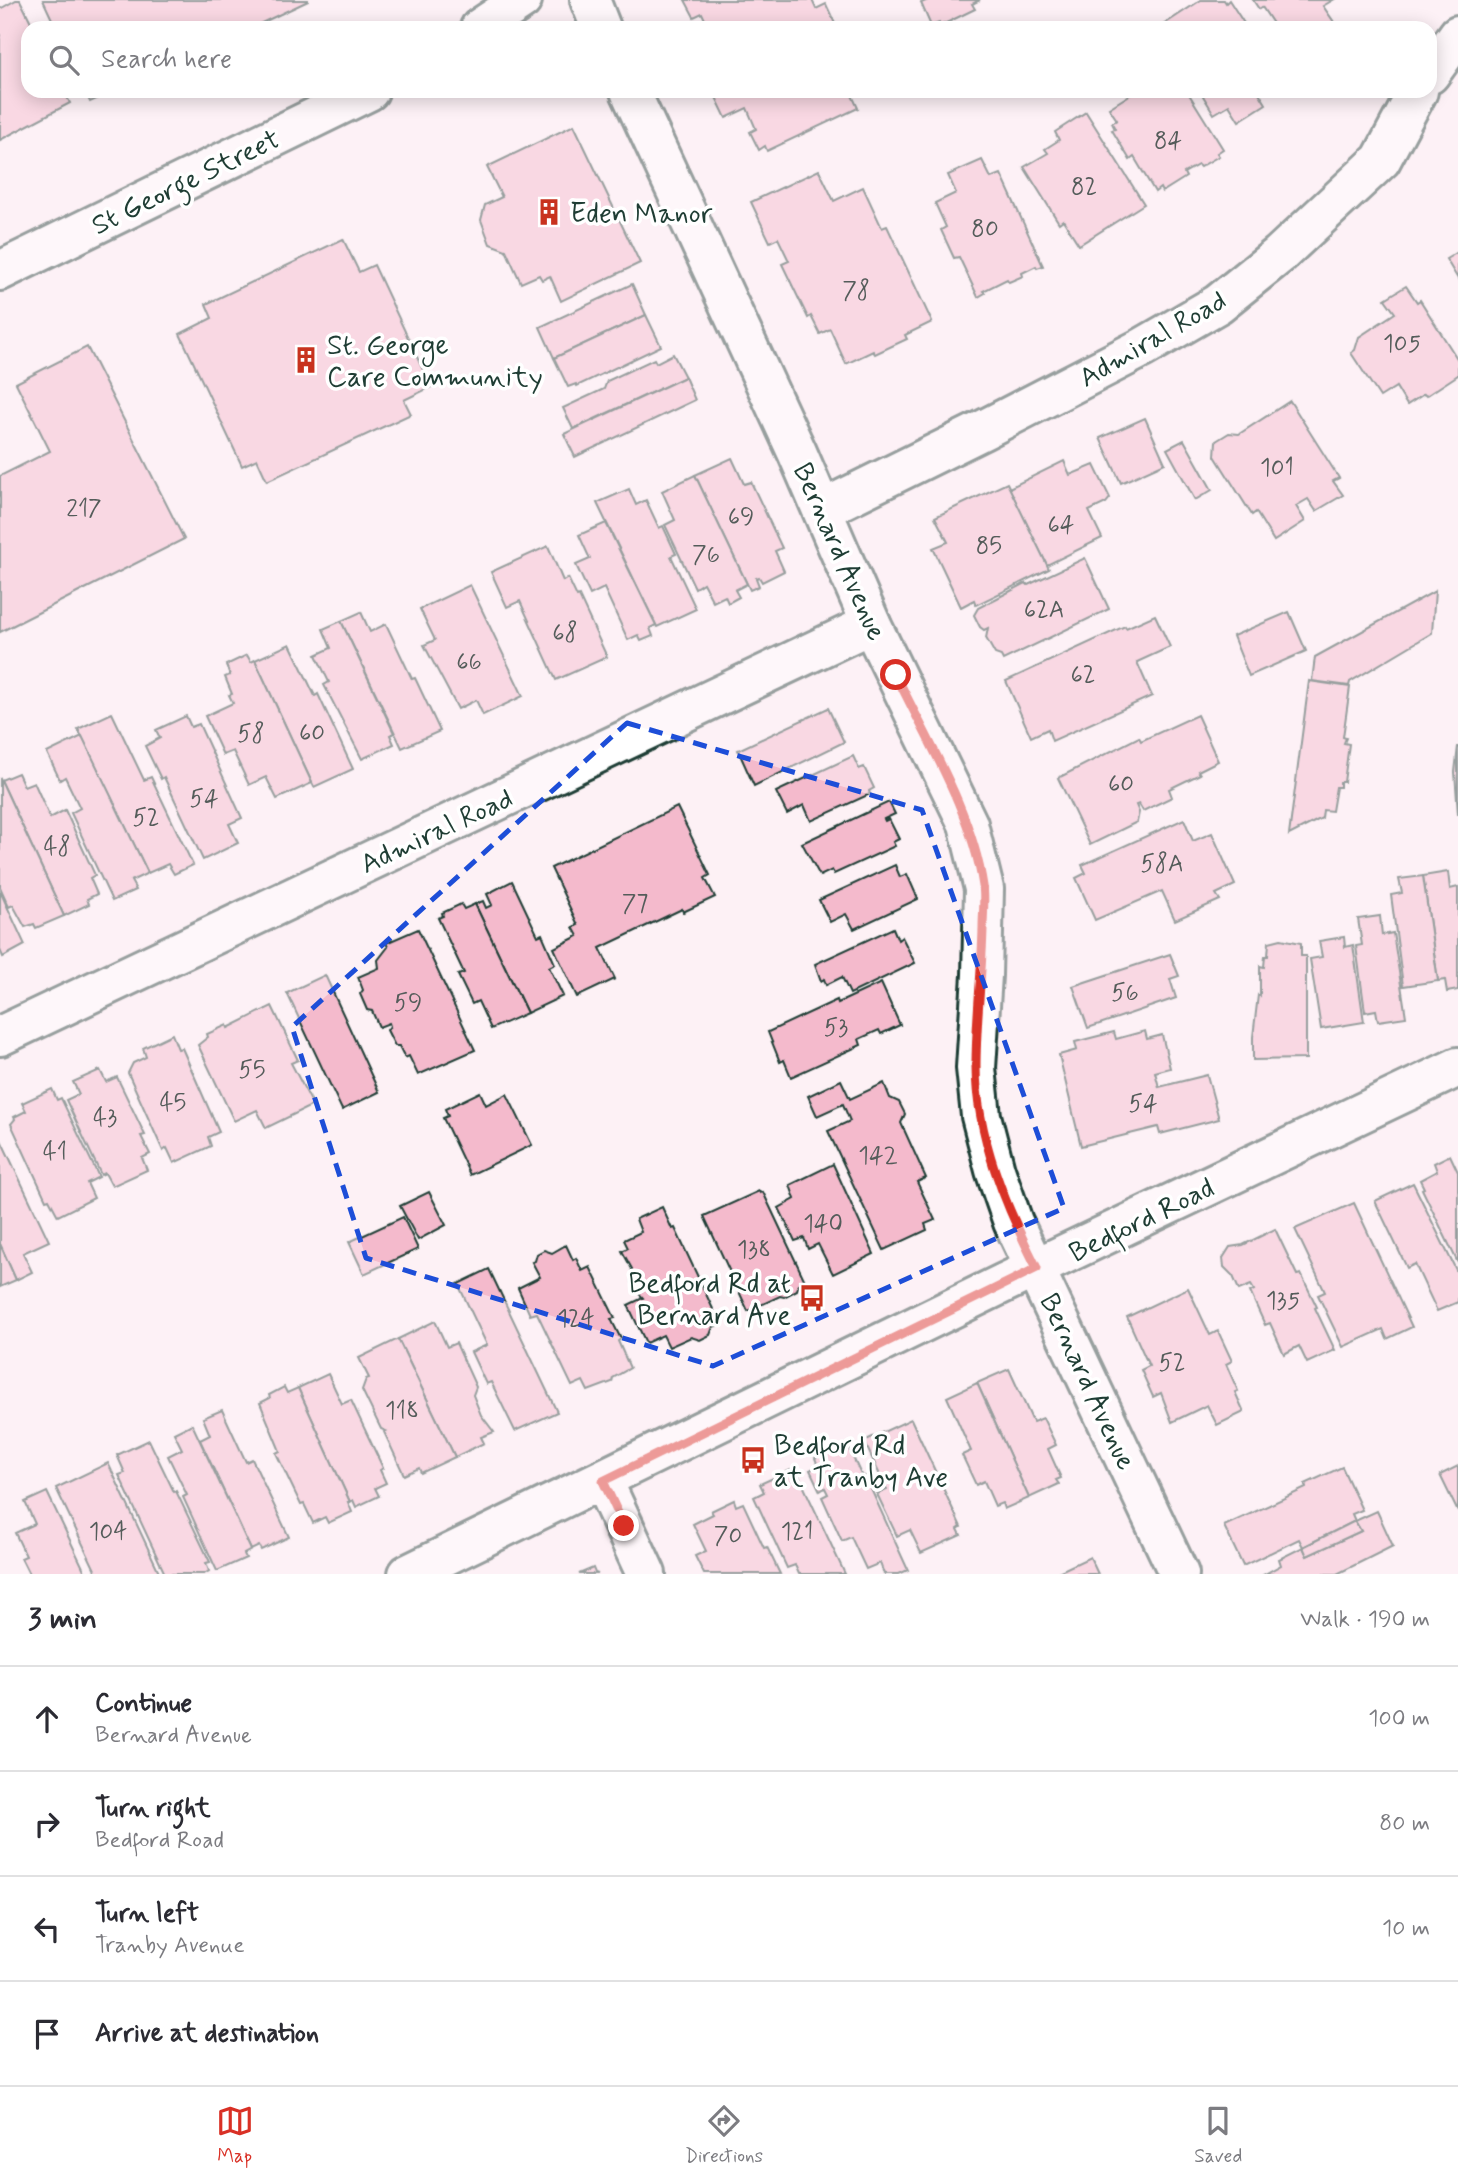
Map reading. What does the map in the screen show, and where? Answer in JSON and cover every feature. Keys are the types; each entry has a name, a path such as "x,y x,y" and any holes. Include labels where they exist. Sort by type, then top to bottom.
{"street":[{"path":"490,21 522,0"},
{"path":"590,0 598,21"},
{"path":"1437,64 1458,35"},
{"name":"St George Street","path":"0,271 355,98"},
{"name":"Bernard Avenue","path":"633,98 823,509 871,624 968,824 984,889 976,1068 981,1116 996,1170 1013,1222 1037,1268 1178,1574"},
{"name":"Admiral Road","path":"823,509 1106,367 1219,304 1279,255 1381,159 1414,98"},
{"name":"Admiral Road","path":"0,1036 871,624"},
{"name":"Bedford Road","path":"408,1574 1458,1067"},
{"path":"603,1481 646,1574"}],"highlighted area":[{"path":"627,723 922,810 1064,1208 713,1366 366,1258 292,1027"}],"building":[{"path":"20,0 30,21 21,21 21,98 68,98 70,103 0,140 0,9"},
{"path":"43,0 308,0 266,21 53,21"},
{"path":"685,0 812,0 816,9 826,4 834,21 706,21 702,13 694,17"},
{"path":"928,0 980,0 972,4 975,9 950,21 929,21 921,3"},
{"path":"1201,0 1224,0 1226,3 1229,0 1242,21 1169,21"},
{"path":"1253,0 1333,0 1323,6 1333,21 1271,21 1262,7 1259,9"},
{"path":"716,98 853,98 858,108 767,151 765,146 759,150 750,132 756,129 747,108 726,118"},
{"path":"1125,98 1191,98 1223,149 1217,153 1219,156 1184,173 1186,177 1162,192 1160,188 1155,192 1134,157 1130,160 1112,130 1115,129 1112,123 1117,120 1109,108"},
{"path":"1204,98 1262,98 1266,104 1239,121 1229,105 1214,114"},
{"path":"1086,112 1144,204 1079,245 1063,220 1059,223 1024,167 1048,153 1045,149 1059,140 1055,132"},
{"name":"Eden Manor","path":"574,125 640,263 561,301 550,276 542,280 539,275 521,283 506,250 490,244 481,220 485,205 502,197 487,167"},
{"path":"982,160 991,178 1001,174 1043,266 1036,266 1009,282 1007,279 983,291 985,293 978,297 959,257 954,258 941,230 946,227 935,203 956,193 948,175"},
{"path":"819,170 834,201 863,187 882,228 887,226 932,322 905,335 907,339 846,364 830,329 820,334 811,316 808,318 782,264 789,261 778,238 770,242 751,202"},
{"name":"St. George Care Community","path":"343,239 359,272 374,265 431,387 404,400 411,414 267,481 257,459 242,466 180,334 212,318 206,304"},
{"path":"1458,252 1458,279 1446,259"},
{"path":"632,284 646,315 554,358 540,327"},
{"path":"1406,286 1417,302 1420,300 1458,360 1458,375 1407,405 1396,387 1380,397 1351,353 1355,350 1359,337 1395,313 1385,299"},
{"path":"646,315 661,346 577,386 568,387 554,358"},
{"path":"87,347 184,539 0,632 0,476 50,451 16,383"},
{"path":"673,354 685,377 573,429 563,408 604,389 607,381 654,359 656,363"},
{"path":"685,377 695,400 575,457 564,434"},
{"path":"1290,401 1339,478 1333,481 1343,495 1316,511 1308,499 1296,506 1305,521 1274,541 1256,512 1252,515 1215,456 1216,441 1229,433 1239,434"},
{"path":"1145,418 1165,463 1121,483 1100,438"},
{"path":"1184,440 1212,490 1195,500 1167,449"},
{"path":"732,458 744,484 751,482 782,548 775,551 784,571 762,582 759,577 756,578 759,586 750,590 695,475"},
{"path":"1064,461 1070,475 1094,465 1110,498 1106,503 1089,511 1102,538 1047,565 1009,488"},
{"path":"695,475 747,584 735,590 739,597 728,603 725,596 713,602 703,583 695,588 665,525 675,520 662,491"},
{"path":"1007,483 1049,569 976,605 974,600 961,607 933,548 948,542 935,517"},
{"path":"629,489 636,505 646,500 659,528 663,526 676,554 671,556 696,609 657,627 597,503"},
{"path":"606,523 656,625 650,628 653,636 641,641 638,635 628,640 604,588 590,595 576,565 590,559 579,535"},
{"path":"548,546 563,581 568,578 577,597 579,596 607,657 556,680 520,601 507,607 491,572"},
{"path":"1085,558 1109,609 1003,660 995,654 986,638 988,628 984,630 980,627 974,615 978,608 1026,583 1028,585"},
{"path":"470,585 523,696 483,715 476,700 458,709 424,645 435,640 420,609"},
{"path":"1435,591 1432,633 1350,682 1349,686 1312,681 1315,657"},
{"path":"361,612 370,632 386,624 440,731 402,748 341,621"},
{"path":"1289,612 1306,651 1249,676 1233,636"},
{"path":"1155,615 1170,647 1137,662 1152,696 1052,741 1048,729 1031,737 1006,681"},
{"path":"341,621 394,733 390,735 394,744 362,759 324,685 329,682 316,655 331,648 323,629"},
{"path":"290,644 315,696 318,694 353,769 314,787 255,660"},
{"path":"247,655 251,662 255,660 312,783 277,799 266,777 249,785 233,751 223,755 205,716 233,703 225,677 230,675 226,665"},
{"path":"1309,681 1350,687 1343,737 1346,738 1344,743 1349,744 1344,782 1340,782 1340,787 1336,787 1332,811 1323,810 1322,818 1289,835"},
{"path":"828,708 844,742 754,786 738,750"},
{"path":"112,713 144,780 151,777 193,865 174,874 168,864 148,873 78,729"},
{"path":"1197,715 1218,761 1198,771 1200,774 1169,789 1172,797 1143,811 1139,804 1136,805 1139,812 1137,822 1090,845 1058,778 1139,737 1141,741"},
{"path":"186,716 191,727 199,724 242,818 229,824 238,843 203,860 164,777 161,779 145,746 160,738 156,730"},
{"path":"82,736 148,873 131,881 136,890 112,901 71,813 80,808 65,777 60,780 47,753"},
{"path":"1458,746 1458,815 1455,772"},
{"path":"853,756 859,769 864,767 874,788 869,791 870,794 811,821 804,805 787,814 776,792"},
{"path":"18,773 24,786 34,782 50,818 65,810 95,875 90,878 97,894 87,899 89,904 64,916 1,780"},
{"path":"0,778 64,916 36,928 34,924 25,927 13,905 9,907 0,887"},
{"path":"889,802 895,814 884,819 889,819 899,839 893,842 895,846 834,874 832,870 820,876 802,843"},
{"path":"677,807 710,875 705,878 715,897 683,912 682,909 600,948 615,979 577,997 554,948 578,936 573,927 578,925 551,868"},
{"path":"1184,819 1193,841 1212,833 1235,885 1216,894 1220,900 1175,920 1162,891 1095,920 1076,878 1086,873 1082,865"},
{"path":"895,865 900,877 907,874 918,899 854,929 846,914 830,922 819,900"},
{"path":"1448,872 1450,889 1458,887 1458,990 1447,992 1445,980 1438,981 1423,876"},
{"path":"1423,876 1438,981 1403,986 1391,895 1402,893 1399,879"},
{"path":"512,881 538,936 542,934 555,964 549,967 563,996 527,1013 475,904 483,901 486,908 492,905 487,894"},
{"path":"0,891 25,945 3,957 0,950"},
{"path":"461,904 464,909 475,904 527,1013 491,1029 478,1001 472,1004 458,975 464,973 438,918 443,916 442,913"},
{"path":"1380,916 1382,935 1393,933 1406,1017 1378,1021 1376,1010 1365,1012 1356,946 1362,945 1358,919"},
{"path":"893,928 898,940 902,937 915,963 850,994 842,977 826,985 824,979 821,981 815,964"},
{"path":"418,929 475,1050 418,1075 409,1056 405,1058 399,1046 395,1046 387,1030 389,1023 379,1027 372,1011 367,1010 360,994 363,990 358,977 379,968 378,960 388,947 386,943"},
{"path":"1344,937 1345,947 1353,945 1364,1022 1321,1029 1310,959 1322,957 1319,941"},
{"path":"1281,939 1301,943 1301,956 1306,956 1306,1059 1253,1060 1253,1037 1258,995 1260,996 1260,966 1264,967 1269,942"},
{"path":"1170,954 1179,976 1170,979 1176,998 1088,1028 1073,986"},
{"path":"325,975 379,1092 342,1110 287,993"},
{"path":"881,983 900,1025 881,1034 879,1030 859,1039 861,1045 791,1077 784,1060 780,1062 768,1032"},
{"path":"272,1006 298,1060 291,1063 313,1105 266,1128 257,1110 234,1121 198,1045 208,1037 207,1034 227,1025 228,1028"},
{"path":"1145,1031 1147,1039 1162,1035 1170,1068 1155,1072 1159,1087 1207,1075 1219,1119 1160,1134 1158,1127 1081,1146 1059,1055 1077,1050 1075,1042 1114,1032 1116,1039"},
{"path":"172,1034 178,1049 182,1048 219,1132 208,1137 211,1146 174,1163 167,1148 163,1151 128,1073 133,1063 146,1057 143,1048"},
{"path":"100,1070 106,1082 117,1077 145,1135 141,1136 150,1154 142,1158 147,1170 112,1186 105,1173 101,1175 66,1100 79,1094 73,1082"},
{"path":"841,1080 850,1099 884,1083 890,1098 899,1102 905,1114 901,1123 926,1178 917,1182 935,1220 925,1224 927,1230 884,1250 828,1131 850,1121 843,1104 817,1116 808,1096"},
{"path":"52,1089 57,1100 61,1098 99,1177 87,1183 94,1198 58,1216 49,1199 46,1200 11,1124 14,1117 26,1111 22,1103"},
{"path":"480,1092 486,1105 507,1094 532,1145 470,1175 443,1118 448,1116 445,1109"},
{"path":"0,1138 49,1241 23,1253 32,1272 16,1280 0,1244"},
{"path":"1450,1155 1458,1172 1458,1263 1420,1180 1437,1171 1434,1163"},
{"path":"833,1164 874,1254 833,1274 818,1244 808,1249 804,1238 795,1241 779,1208 795,1199 790,1185"},
{"path":"1413,1183 1458,1274 1458,1302 1437,1311 1415,1264 1407,1268 1375,1201"},
{"path":"759,1191 763,1192 805,1281 799,1284 797,1290 784,1297 780,1296 748,1311 704,1216"},
{"path":"429,1192 446,1225 418,1240 400,1206"},
{"path":"1354,1203 1412,1327 1387,1339 1383,1329 1343,1347 1318,1295 1325,1292 1295,1229"},
{"path":"662,1207 672,1229 675,1228 720,1324 713,1327 710,1335 700,1340 691,1337 669,1347 663,1335 646,1343 628,1305 643,1298 631,1279 632,1269 622,1251 628,1248 624,1240 641,1232 636,1219"},
{"path":"403,1217 418,1249 364,1274 349,1242"},
{"path":"1275,1229 1297,1275 1301,1274 1335,1350 1307,1363 1299,1346 1284,1354 1270,1323 1265,1325 1250,1292 1254,1290 1251,1285 1239,1290 1233,1276 1224,1267 1223,1258 1230,1247 1243,1245"},
{"path":"0,1244 16,1280 0,1287"},
{"path":"566,1245 582,1271 590,1267 615,1318 611,1319 630,1368 613,1378 612,1382 588,1391 583,1381 572,1386 537,1313 530,1315 518,1288 540,1277 532,1262 537,1254 544,1250 552,1253"},
{"path":"489,1269 557,1412 515,1431 491,1382 486,1384 471,1352 487,1345 458,1284"},
{"path":"1188,1288 1210,1335 1218,1331 1232,1361 1226,1364 1244,1412 1217,1425 1207,1405 1172,1422 1161,1393 1153,1397 1141,1370 1149,1366 1127,1317"},
{"path":"435,1321 447,1347 456,1343 476,1387 473,1395 481,1415 494,1432 481,1437 484,1443 455,1457 398,1339"},
{"path":"398,1339 455,1457 421,1473 419,1468 404,1475 384,1432 386,1431 381,1429 362,1390 369,1378 359,1358"},
{"path":"1009,1369 1033,1422 1043,1418 1056,1445 1048,1449 1061,1478 1056,1480 1059,1484 1029,1498 977,1383"},
{"path":"328,1374 342,1404 351,1400 383,1468 380,1470 386,1483 375,1488 379,1496 356,1507 353,1500 350,1502 298,1388"},
{"path":"977,1383 1029,1498 1004,1509 1002,1503 995,1506 984,1481 976,1485 962,1455 971,1451 947,1397"},
{"path":"284,1387 287,1393 298,1388 350,1502 352,1512 328,1523 325,1517 313,1523 304,1504 301,1505 276,1453 280,1451 260,1403"},
{"path":"222,1410 246,1462 252,1459 289,1537 261,1550 259,1546 251,1550 200,1440 210,1435 203,1418"},
{"path":"911,1419 961,1527 958,1529 961,1535 921,1553 910,1530 897,1536 877,1494 887,1490 864,1441"},
{"path":"192,1424 251,1550 244,1554 246,1558 217,1571 183,1497 187,1495 168,1456 182,1449 174,1433"},
{"path":"149,1440 210,1562 206,1563 209,1571 204,1574 165,1574 119,1475 125,1473 117,1455"},
{"path":"847,1444 862,1477 865,1476 908,1570 899,1574 884,1574 880,1563 866,1569 851,1537 842,1541 822,1497 828,1494 825,1488 820,1491 810,1470 818,1466 815,1458"},
{"path":"108,1463 160,1574 97,1574 56,1488"},
{"path":"1458,1466 1458,1512 1440,1475"},
{"path":"1342,1467 1362,1510 1352,1514 1355,1521 1303,1547 1299,1539 1243,1566 1224,1526 1306,1488 1305,1484"},
{"path":"795,1468 845,1574 799,1574 795,1565 787,1568 754,1497 764,1492 760,1484"},
{"path":"47,1492 86,1574 29,1574 21,1558 26,1556 15,1533 35,1524 25,1502"},
{"path":"734,1500 736,1506 743,1503 764,1548 767,1547 780,1574 704,1574 695,1556 706,1551 693,1524 713,1514 711,1511"},
{"path":"1377,1511 1393,1546 1337,1574 1265,1574 1281,1565 1279,1559 1303,1547 1307,1556 1361,1531 1355,1521"},
{"path":"1355,1521 1361,1531 1307,1556 1303,1547"},
{"path":"1090,1557 1098,1574 1054,1574"},
{"path":"593,1568 598,1574 579,1574"}],"place":[{"name":"Eden Manor","path":"549,212"},
{"name":"St. George Care Community","path":"306,360"},
{"name":"Bedford Rd at Bernard Ave","path":"812,1298"},
{"name":"Bedford Rd at Tranby Ave","path":"753,1460"}],"route":[{"path":"624,1526 603,1481 1037,1268 1013,1222 981,1116 976,1068 984,889 977,855 968,824 896,675"}]}
